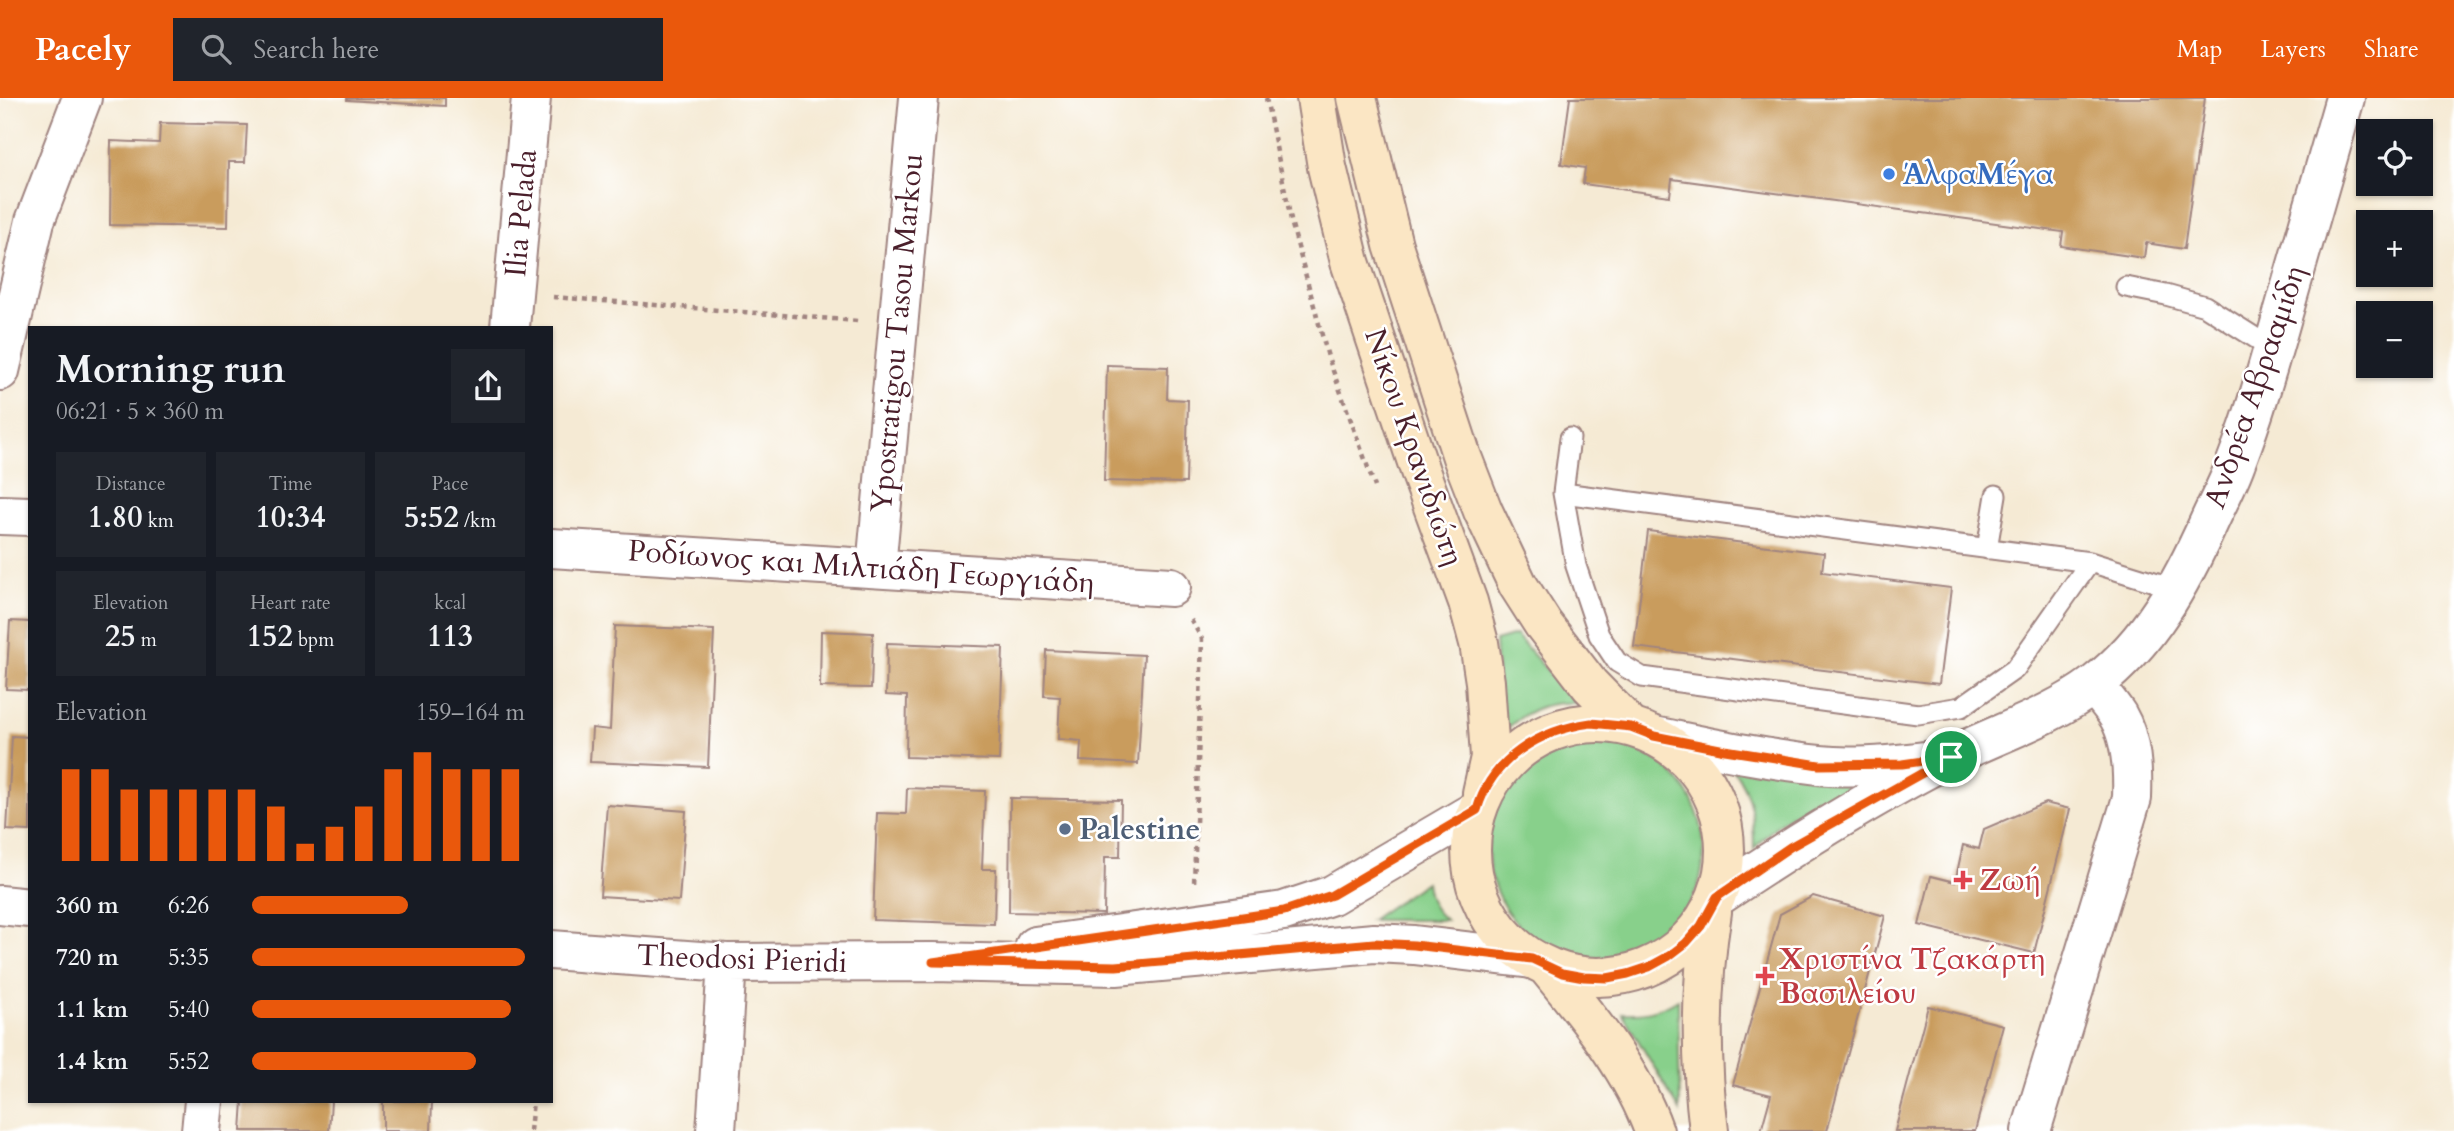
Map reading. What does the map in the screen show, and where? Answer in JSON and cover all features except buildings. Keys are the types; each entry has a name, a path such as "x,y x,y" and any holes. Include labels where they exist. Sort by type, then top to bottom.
{"main road":[{"name":"Νίκου Κρανιδιώτη","path":"1316,98 1326,167 1350,262 1420,471 1468,602 1479,643 1485,682 1490,757 1470,843 1476,888 1497,929 1514,946 1539,963"},
{"name":"Νίκου Κρανιδιώτη","path":"1357,98 1393,246 1462,457 1483,511 1518,584 1590,685 1643,732 1674,748 1692,764 1707,783 1724,827 1726,851 1724,874 1715,902"},
{"path":"1478,804 1496,773 1517,751 1552,731 1591,723 1643,732"},
{"path":"1539,963 1562,973 1607,978 1649,967 1686,943 1701,926 1715,902"},
{"path":"1709,1131 1703,1083 1702,1013 1704,964 1715,902"},
{"path":"1539,963 1613,1052 1633,1084 1654,1131"}],"street":[{"path":"0,371 35,221 82,98"},
{"name":"Ilia Pelada","path":"512,310 531,98"},
{"name":"Ypostratigou Tasou Markou","path":"876,568 919,98"},
{"name":"Ανδρέα Αβρααμίδη","path":"1715,902 1815,832 1951,757 2019,727 2094,685 2130,653 2160,616 2177,589 2236,462 2273,349 2346,98"},
{"path":"0,514 28,516"},
{"name":"Ροδίωνος και Μιλτιάδη Γεωργιάδη","path":"553,548 1171,587"},
{"path":"2031,1131 2132,798 2133,776 2129,743 2118,716 2094,685"},
{"name":"Ανδρέα Αβρααμίδη","path":"1643,732 1819,765 1902,764 1951,757"},
{"name":"Theodosi Pieridi","path":"933,962 1284,911 1332,895 1478,804"},
{"path":"0,905 28,908"},
{"name":"Theodosi Pieridi","path":"553,950 727,963 933,962 1116,966 1374,943 1426,946 1539,963"},
{"path":"716,1131 727,963"},
{"path":"201,1131 204,1103"}],"lane":[{"path":"2126,287 2205,306 2273,349"},
{"path":"1570,438 1563,493 1576,566 1599,635 1617,662 1642,677 1918,713 1961,708 2015,669 2090,562"},
{"path":"1563,493 2090,562 2177,589"},
{"path":"1987,549 1996,495"}],"path":[{"path":"1266,98 1292,225 1328,357 1375,487"},
{"path":"512,310 898,324"},
{"path":"1171,587 1202,639 1193,924"},
{"path":"530,1131 533,1103"}],"green space":[{"path":"1516,635 1576,703 1544,706 1526,714 1501,734 1495,641"},
{"path":"1596,742 1637,750 1673,773 1696,809 1704,850 1696,891 1673,927 1637,950 1596,958 1555,950 1519,927 1496,891 1488,850 1496,809 1519,773 1555,750"},
{"path":"1723,757 1868,782 1805,807 1779,824 1754,849 1749,800 1739,778"},
{"path":"1426,882 1432,904 1446,920 1371,920"},
{"path":"1678,999 1680,1111 1622,1013 1651,1011"}],"place":[{"name":"ΆλφαΜέγα","path":"1889,174"},
{"name":"Palestine","path":"1065,829"},
{"name":"Ζωή","path":"1963,880"},
{"name":"Χριστίνα Τζακάρτη Βασιλείου","path":"1765,976"}],"route":[{"path":"1591,723 1631,727 1654,736 1819,765 1902,764 1951,757 1790,847 1717,897 1701,926 1686,943 1649,967 1628,974 1607,978 1584,977 1562,973 1532,959 1374,943 1116,966 933,962 1284,911 1332,895 1477,810 1490,781 1517,751 1552,731 1571,726 1591,723"}]}
